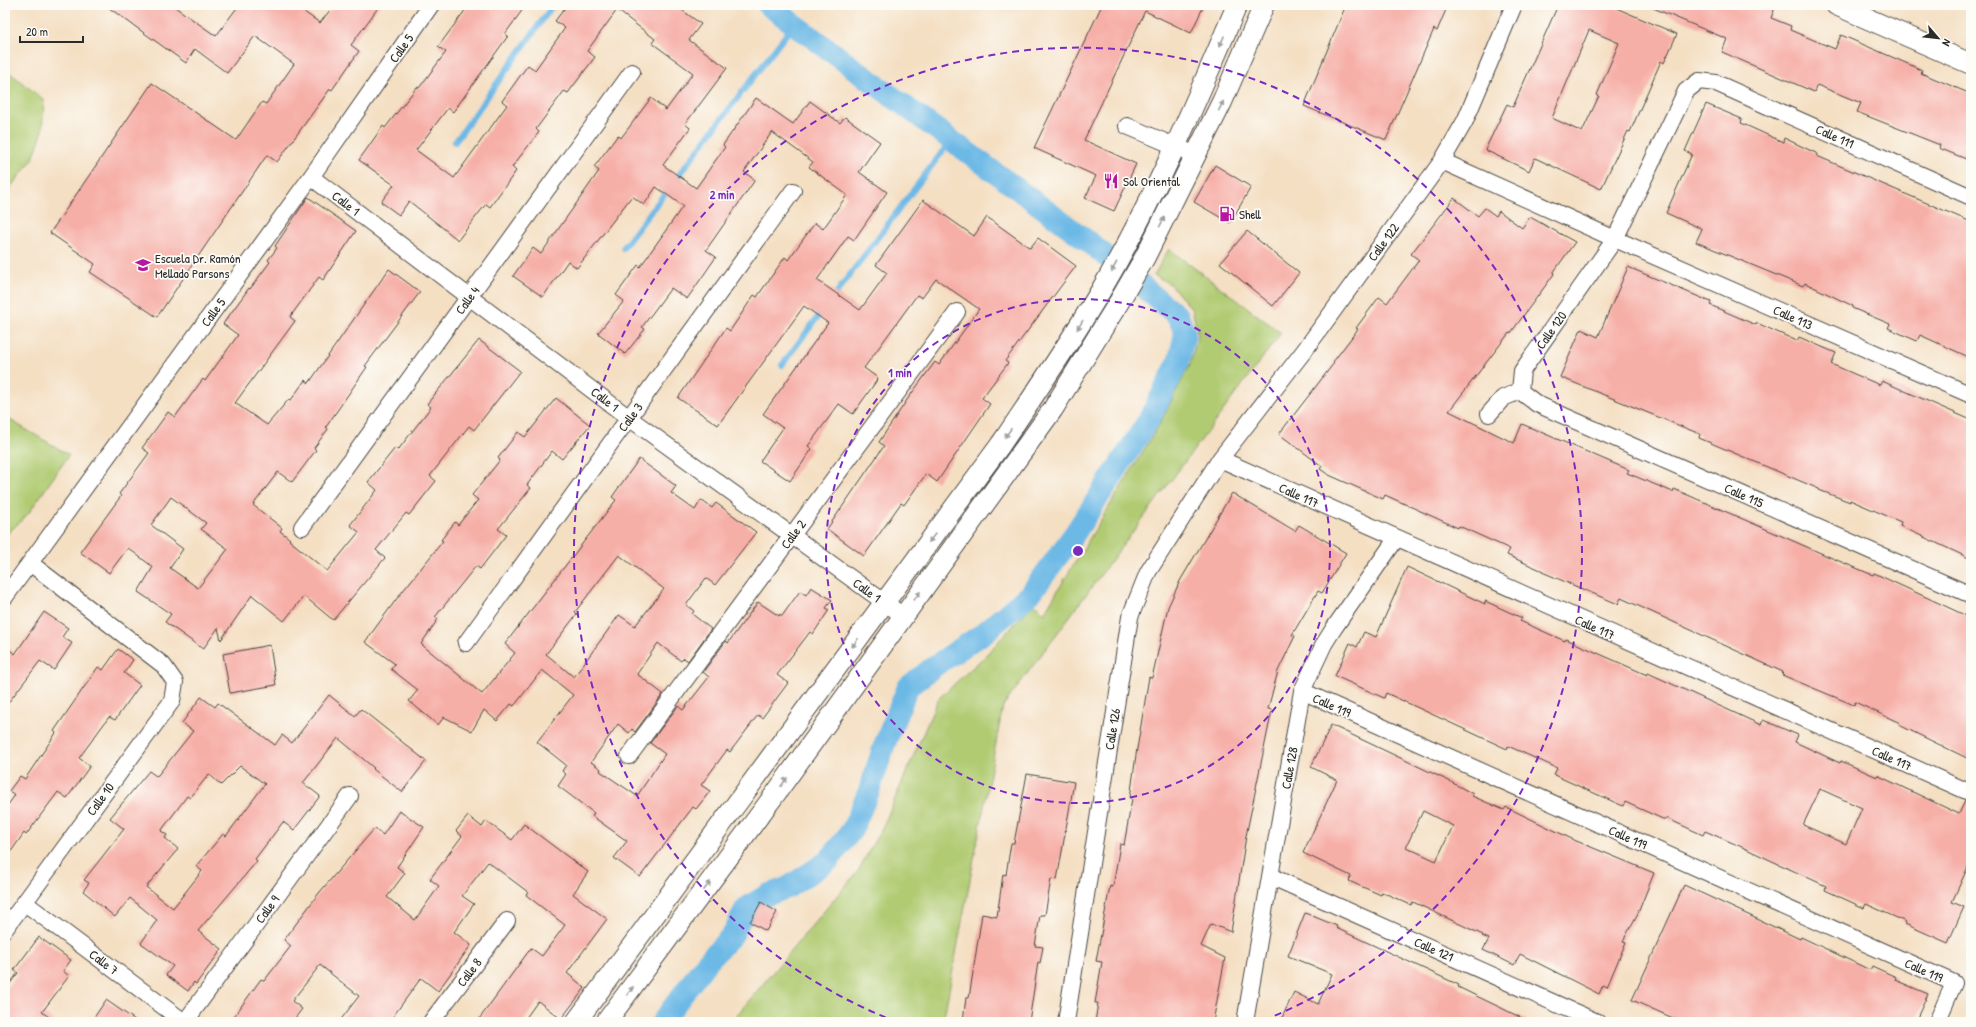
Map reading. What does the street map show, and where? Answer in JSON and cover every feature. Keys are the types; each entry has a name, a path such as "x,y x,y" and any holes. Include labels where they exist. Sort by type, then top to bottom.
{"street":[{"name":"Calle 5","path":"5,597 311,177 431,5"},
{"path":"576,1022 885,603 1043,383 1100,292 1127,243 1176,146 1237,5"},
{"path":"606,1022 776,793 902,616 1053,409 1145,257 1222,102 1264,5"},
{"name":"Calle 122","path":"1220,459 1304,351 1442,161 1464,121 1514,5"},
{"path":"1836,5 1971,64"},
{"name":"Calle 4","path":"302,528 632,72"},
{"name":"Calle 111","path":"1698,81 1716,83 1971,197"},
{"name":"Calle 120","path":"1520,391 1522,371 1615,239 1686,91 1698,81"},
{"path":"1127,126 1196,155"},
{"name":"Calle 113","path":"1442,161 1615,239 1971,395"},
{"name":"Calle 1","path":"311,177 630,418 902,616"},
{"name":"Calle 3","path":"466,643 793,191"},
{"name":"Calle 2","path":"629,756 957,312"},
{"path":"1489,414 1503,398 1520,391"},
{"name":"Calle 115","path":"1520,391 1537,404 1971,595"},
{"name":"Calle 117","path":"1220,459 1396,539 1971,793"},
{"name":"Calle 126","path":"1066,1022 1130,617 1148,572 1220,459"},
{"name":"Calle 128","path":"1245,1022 1302,691 1324,644 1396,539"},
{"name":"Calle 10","path":"5,929 172,701 175,682 163,665 30,563"},
{"name":"Calle 119","path":"1302,691 1954,984 1937,1022"},
{"name":"Calle 9","path":"184,1022 350,796"},
{"name":"Calle 121","path":"1270,876 1597,1022"},
{"name":"Calle 7","path":"25,903 184,1022"},
{"name":"Calle 8","path":"432,1022 507,921"}],"green space":[{"path":"5,69 44,100 42,133 33,159 5,194"},
{"path":"1169,249 1281,333 1003,706 943,1022 731,1022 858,871 885,822 938,699 984,657 1034,603 1044,613 1159,425 1190,364 1198,335 1192,309 1170,284 1154,275"},
{"path":"5,417 69,455 28,514 5,536"}],"building":[{"path":"105,5 172,5 216,36 239,5 294,5 320,23 334,5 380,5 351,45 359,51 332,90 330,89 277,162 267,155 157,317 90,272 95,264 50,233 152,83 236,140 262,102 266,104 294,64 255,36 227,73 195,49 186,63"},
{"path":"469,5 526,5 505,34 508,36 453,112 448,108 416,150 454,178 507,105 502,101 528,65 535,70 565,28 555,21 567,5 675,5 701,24 689,40 727,68 685,124 690,128 663,165 696,188 725,147 723,145 756,98 793,124 810,101 840,123 845,117 880,142 859,172 887,192 854,240 848,236 817,280 860,310 887,273 876,265 923,200 974,236 987,217 1030,248 1038,238 1076,266 1005,361 1008,363 982,398 990,404 937,482 926,474 904,505 901,503 864,556 827,529 884,446 879,442 909,397 935,362 939,365 979,309 936,279 922,298 917,295 864,368 878,378 875,383 853,414 839,404 808,446 812,449 790,481 760,461 783,428 763,414 828,323 804,306 718,425 678,398 726,328 730,331 754,295 757,297 785,257 788,260 815,223 823,229 847,195 809,167 813,162 772,132 744,172 755,180 706,250 716,257 687,299 671,288 642,327 645,329 625,354 598,333 624,301 616,295 638,265 640,267 683,206 656,187 644,205 632,196 577,268 568,261 543,297 513,276 533,248 541,254 599,171 594,167 618,135 621,138 651,98 666,110 693,73 652,43 655,39 617,10 587,51 595,57 568,93 564,91 536,129 539,132 512,167 516,171 490,207 486,204 458,240 409,201 399,215 381,202 394,185 359,160 383,126 385,128 417,87 419,88 446,52 438,47"},
{"path":"1102,5 1204,5 1191,33 1145,11 1084,140 1136,164 1114,211 1085,198 1096,176 1034,148"},
{"path":"1346,5 1448,5 1437,31 1434,29 1386,140 1304,106"},
{"path":"1558,5 1609,5 1677,34 1664,63 1661,61 1630,132 1628,131 1601,189 1535,158 1529,171 1485,150 1507,104 1513,107","holes":["1589,30 1619,43 1597,95 1599,96 1582,132 1552,118"]},
{"path":"1646,5 1776,5 1771,18 1791,26 1790,30 1835,49 1841,35 1922,70 1921,73 1971,94 1971,161 1939,148 1940,145 1857,112 1861,103 1817,85 1814,92 1722,52 1727,39"},
{"path":"1706,104 1742,119 1741,123 1783,142 1784,138 1818,154 1817,156 1971,222 1971,358 1920,335 1917,341 1888,328 1890,324 1852,308 1853,306 1805,283 1803,286 1696,242 1702,229 1666,213 1692,154 1685,151"},
{"path":"1215,165 1251,187 1230,223 1194,202"},
{"path":"308,197 356,231 323,280 319,277 290,317 295,321 235,403 267,425 289,399 291,400 305,380 309,383 389,269 420,292 365,366 367,367 326,427 328,429 314,448 316,450 292,482 278,472 253,505 282,528 280,531 290,539 289,540 327,571 359,532 350,525 377,490 368,482 395,448 398,450 431,407 427,404 479,340 520,371 474,430 469,426 430,476 436,481 409,515 406,513 376,550 385,558 333,620 304,596 284,621 252,595 221,640 218,628 203,649 165,622 171,614 138,592 153,567 128,548 109,573 80,552 121,496 119,494 149,453 142,448 168,412 175,417 203,379 205,381 238,335 223,324 270,262 268,260 277,248 275,246","holes":["171,497 206,523 201,529 228,549 198,588 170,568 183,549 151,525"]},
{"path":"1454,198 1478,216 1485,208 1496,216 1499,211 1522,228 1530,217 1575,242 1553,273 1554,274 1510,334 1509,333 1449,411 1514,443 1522,424 1629,470 1627,473 1673,492 1674,489 1839,561 1873,575 1874,573 1971,618 1971,760 1899,725 1900,723 1855,702 1854,705 1782,675 1783,672 1621,598 1618,604 1542,572 1543,571 1507,555 1510,549 1459,526 1458,528 1385,495 1383,499 1329,475 1320,469 1322,466 1279,434 1334,363 1333,362 1358,329 1356,328 1379,297 1387,303 1419,260 1411,254"},
{"path":"1247,231 1299,273 1273,306 1220,263"},
{"path":"1628,267 1711,302 1710,305 1756,325 1757,323 1797,341 1799,337 1836,353 1831,364 1880,385 1882,381 1971,420 1971,559 1900,526 1901,522 1850,500 1850,502 1819,490 1699,438 1700,434 1560,377 1581,329 1598,337"},
{"path":"556,398 590,425 562,459 552,451 527,485 531,488 498,529 506,535 480,569 476,566 435,617 438,619 421,644 482,694 515,653 505,644 616,500 612,497 639,459 676,486 671,493 695,510 701,500 712,508 716,503 756,532 715,585 706,578 686,605 694,611 692,614 711,629 688,661 684,658 681,661 658,643 637,674 663,694 635,732 632,729 629,733 618,724 591,762 601,769 600,771 637,796 665,754 650,743 678,706 683,710 709,677 703,672 726,641 728,643 758,602 779,616 780,614 782,616 800,591 806,595 811,587 832,600 826,608 829,610 813,634 810,632 777,675 788,683 762,718 758,715 730,752 727,750 701,785 710,791 696,809 693,807 640,877 614,858 627,841 592,816 594,813 558,786 566,774 562,771 566,765 537,742 573,695 542,670 514,706 511,704 497,721 484,710 472,731 444,717 438,725 409,701 418,690 391,669 395,664 365,642 398,597 443,541 441,540 455,522 458,525 478,500 472,495 500,460 498,458 518,432 525,437","holes":["619,555 664,589 635,626 619,615 574,677 546,654 577,614 575,612"]},
{"path":"1232,493 1295,531 1299,525 1346,553 1322,593 1318,591 1292,635 1295,636 1278,671 1268,709 1272,710 1246,836 1231,932 1211,924 1201,946 1225,958 1213,1022 1095,1022 1098,1003 1095,1003 1102,962 1096,961 1110,886 1113,887 1120,844 1124,845 1132,799 1130,798 1136,755 1149,677 1152,678 1168,607 1180,581"},
{"path":"1407,567 1485,604 1485,601 1522,618 1520,621 1565,641 1566,639 1647,675 1648,673 1761,725 1763,720 1798,735 1795,742 1840,763 1841,761 1877,777 1877,775 1959,814 1965,801 1971,802 1971,860 1952,902 1964,907 1948,943 1905,924 1906,922 1866,904 1864,908 1825,890 1826,886 1742,847 1705,831 1703,835 1666,818 1665,820 1625,802 1623,806 1554,775 1557,768 1508,746 1507,749 1386,693 1384,698 1335,676 1350,643 1357,647 1364,632 1376,637","holes":["1820,789 1862,808 1846,844 1803,825"]},
{"path":"44,612 68,628 62,637 72,643 54,670 40,661 5,707 5,646 15,654"},
{"path":"270,645 276,685 230,693 223,654"},
{"path":"118,649 133,660 124,673 140,685 115,720 109,717 79,758 90,766 67,798 58,792 26,835 24,833 5,860 5,809 15,795 9,791 20,776 25,779 56,733 54,731 98,667 103,670"},
{"path":"329,695 355,716 361,709 426,761 402,792 338,738 303,783 320,796 294,830 283,822 255,859 257,861 198,931 222,949 196,984 194,982 188,991 166,975 173,966 141,943 157,920 130,898 115,917 83,891 89,883 84,880 124,829 110,818 149,771 156,776 158,775 193,731 182,723 201,697 215,707 218,703 275,745 282,735 292,743","holes":["240,766 265,784 226,836 223,834 196,866 202,871 173,908 146,887 178,849 165,838 167,835 161,831 187,796 190,798 209,774 221,785"]},
{"path":"1331,725 1449,781 1473,794 1472,796 1504,810 1506,807 1574,840 1654,873 1638,913 1623,941 1626,942 1607,987 1603,985 1599,994 1520,954 1514,965 1483,950 1489,939 1482,936 1483,935 1413,902 1411,905 1382,892 1381,895 1349,881 1351,876 1303,853 1337,780 1311,767","holes":["1423,811 1453,826 1436,861 1406,847"]},
{"path":"1027,774 1074,782 1057,880 1051,879 1045,915 1040,915 1035,946 1043,947 1040,963 1038,962 1029,1022 963,1021 966,998 969,998 982,914 997,917 1003,874 1006,875 1011,843 1014,843"},
{"path":"399,811 424,827 397,867 405,873 387,897 415,920 439,886 430,879 462,836 456,831 468,816 482,827 486,821 512,840 524,824 588,872 573,894 607,919 567,973 585,988 561,1019 538,1001 523,1022 477,1022 531,948 542,956 565,925 526,895 528,892 488,862 462,896 474,904 454,932 471,945 438,991 421,978 389,1022 339,1022 359,996 320,965 292,1001 302,1009 292,1022 230,1022 261,979 264,981 291,946 284,940 319,893 375,828 383,835"},
{"path":"1684,885 1800,939 1801,937 1870,970 1872,966 1896,977 1895,980 1928,994 1915,1022 1682,1022 1632,1000"},
{"path":"761,902 777,912 766,931 750,922"},
{"path":"1305,913 1337,926 1336,928 1459,985 1458,987 1530,1022 1280,1022 1294,992 1318,1004 1332,974 1288,956"},
{"path":"39,937 71,960 63,971 69,976 42,1012 56,1022 5,1022 5,990 18,973 14,970"},
{"path":"106,1000 138,1022 91,1022"}],"waterway":[{"path":"455,142 553,5"},
{"path":"662,1022 706,963 733,934 746,908 767,895 787,888 828,861 852,830 869,791 885,743 908,687 936,665 984,633 1031,593 1075,533 1148,421 1178,363 1185,334 1178,316 1089,242 768,5"},
{"path":"623,248 794,24"},
{"path":"831,300 951,140"},
{"path":"782,365 823,310"}],"place":[{"name":"Sol Oriental","path":"1111,181"},
{"name":"Shell","path":"1227,214"},
{"name":"Escuela Dr. Ramón Mellado Parsons","path":"143,265"}]}
